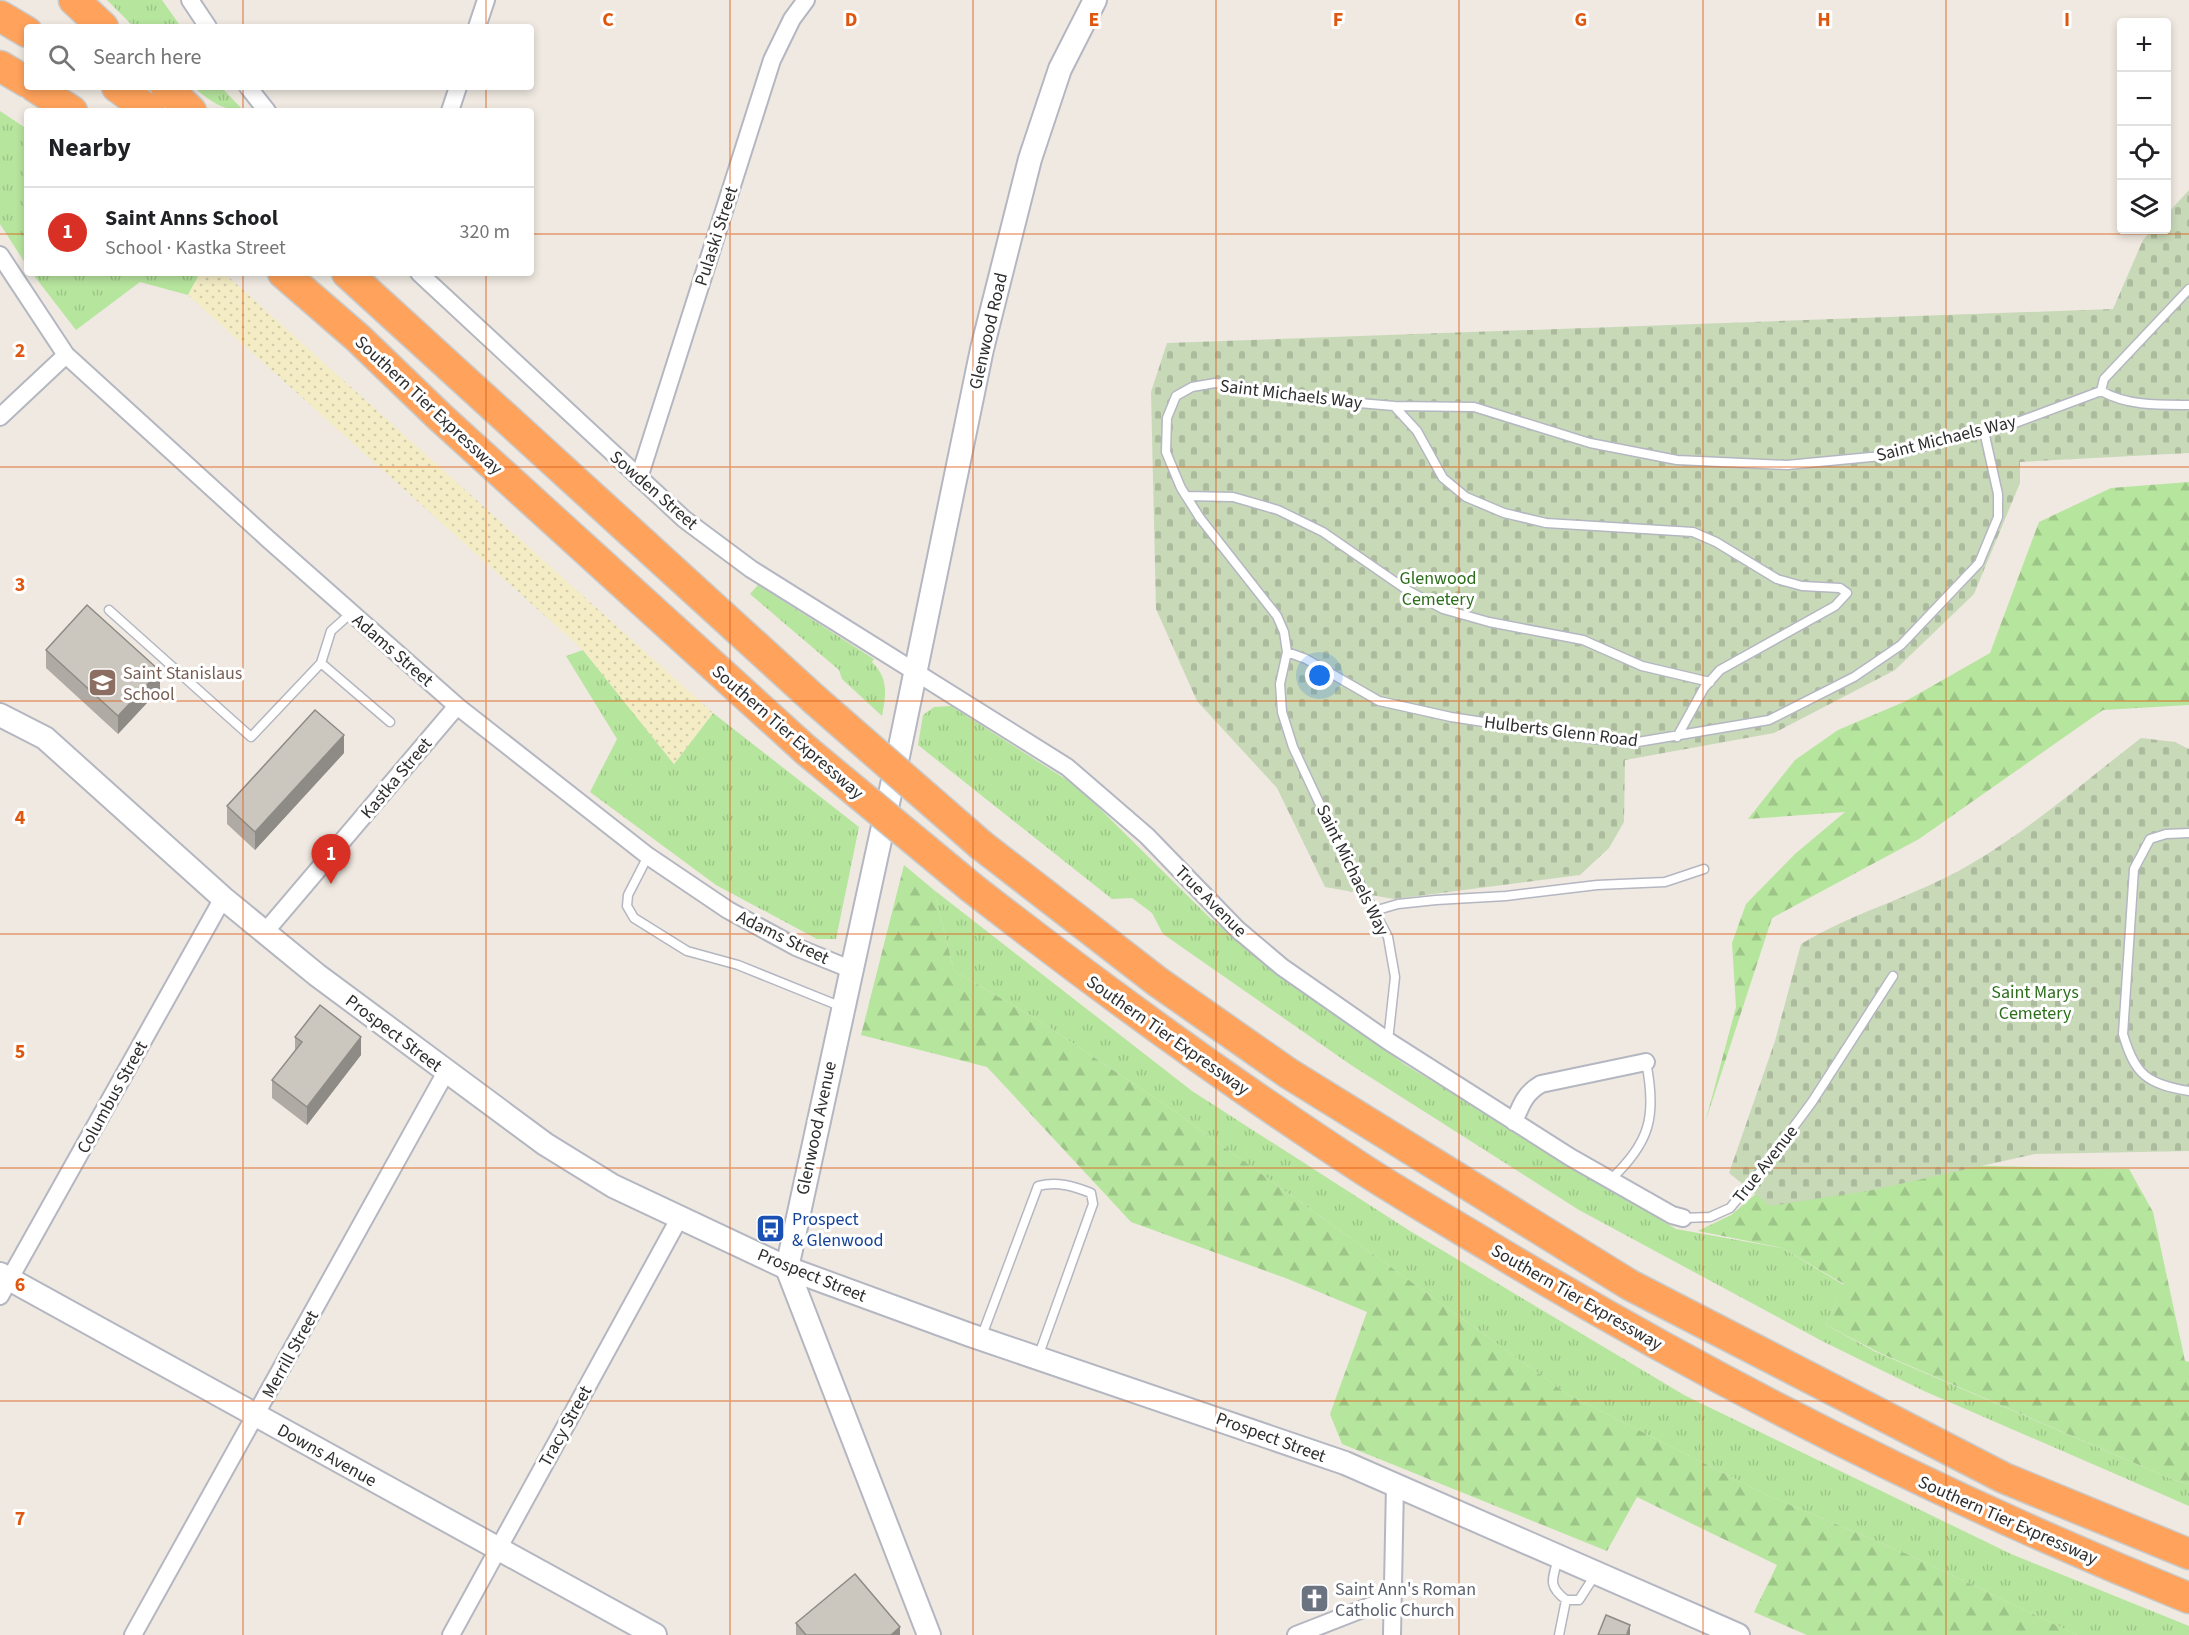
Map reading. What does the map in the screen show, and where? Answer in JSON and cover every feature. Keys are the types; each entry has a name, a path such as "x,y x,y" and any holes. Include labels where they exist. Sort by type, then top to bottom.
{"highway":[{"path":"74,0 100,24"},
{"path":"0,16 24,30"},
{"path":"0,66 24,80"},
{"path":"40,90 67,108"},
{"path":"121,90 146,108"},
{"path":"169,90 188,108"},
{"name":"Southern Tier Expressway","path":"286,276 358,338 440,417 807,751 972,888 1084,975 1277,1112 1367,1172 1604,1316 1752,1397 1894,1468 2076,1552 2189,1598"},
{"name":"Southern Tier Expressway","path":"350,276 814,700 981,845 1158,982 1288,1073 1630,1285 2004,1478 2189,1554"}],"street":[{"path":"190,0 206,24"},
{"path":"478,24 486,0"},
{"name":"Pulaski Street","path":"639,478 772,60 792,19 806,0"},
{"name":"Glenwood Road","path":"915,674 982,349 1030,159 1060,69 1095,0"},
{"path":"250,90 265,108"},
{"path":"451,108 457,90"},
{"name":"Adams Street","path":"0,255 66,355 457,706 648,856 728,910 796,947 850,969"},
{"name":"Sowden Street","path":"423,276 684,519 751,569 915,674"},
{"path":"0,417 66,355"},
{"name":"Glenwood Avenue","path":"787,1268 915,674"},
{"name":"True Avenue","path":"915,674 1067,767 1147,836 1237,929 1282,967 1388,1041 1514,1122 1610,1180 1672,1215 1683,1218"},
{"name":"Kastka Street","path":"265,932 457,706"},
{"name":"Prospect Street","path":"0,715 45,738 224,898 316,975 544,1144 613,1186 787,1268 981,1339 1345,1463 1738,1635"},
{"name":"Columbus Street","path":"3,1283 224,898"},
{"path":"1514,1122 1522,1100 1531,1089 1541,1084 1646,1062"},
{"name":"Merrill Street","path":"133,1635 446,1072"},
{"name":"Tracy Street","path":"451,1635 680,1217"},
{"path":"787,1268 929,1635"},
{"name":"Downs Avenue","path":"3,1283 255,1416 655,1635"},
{"path":"1392,1635 1395,1485"},
{"path":"1296,1635 1391,1598"}],"lane":[{"path":"2189,289 2104,379 2102,391 2116,399 2150,405 2189,405"},
{"name":"Saint Michaels Way","path":"1388,1041 1395,977 1388,938 1337,841 1293,747 1282,712 1280,684 1287,652 1284,632 1277,616 1200,518 1186,496 1166,452 1167,418 1176,396 1192,387 1215,383 1336,401 1394,406 1474,407 1590,443 1677,460 1787,465 1880,456 2015,423 2102,391"},
{"path":"1394,406 1417,431 1443,478 1466,497 1504,513 1546,523 1693,532 1716,542 1777,579 1802,586 1840,588 1847,593 1835,606 1720,670 1710,682 1677,737"},
{"name":"Hulberts Glenn Road","path":"1287,652 1306,659 1379,700 1451,717 1632,743 1769,720 1854,677 1901,645 1978,563 1990,540 1998,517 1998,494 1984,431"},
{"path":"1186,496 1233,497 1278,510 1323,532 1407,590 1443,609 1489,622 1583,640 1642,666 1710,682"},
{"path":"109,610 251,737 321,663 332,630 351,613"},
{"path":"321,663 390,722"},
{"path":"2189,833 2166,834 2151,839 2134,869 2123,1034 2131,1060 2146,1078 2170,1088 2189,1091"},
{"path":"648,856 628,895 627,906 634,918 687,951 738,965 842,1007"},
{"path":"1374,911 1398,904 1436,900 1506,896 1598,885 1665,882 1704,869"},
{"name":"True Avenue","path":"1683,1218 1710,1217 1730,1208 1764,1167 1812,1102 1893,976"},
{"path":"1610,1180 1630,1161 1644,1140 1650,1110 1650,1081 1646,1062"},
{"path":"981,1339 1038,1186 1051,1183 1076,1187 1090,1193 1093,1204 1038,1358"},
{"path":"1559,1556 1553,1586 1555,1591 1566,1600 1579,1600 1596,1573"},
{"path":"1559,1635 1566,1600"}],"green space":[{"path":"107,0 162,0 179,24 131,24"},
{"path":"198,90 224,90 241,108 227,108"},
{"path":"0,111 24,127 24,261 0,224"},
{"name":"Glenwood Cemetery","path":"2189,190 2189,453 2020,462 2020,483 1974,594 1895,670 1774,733 1625,760 1624,822 1609,848 1580,875 1394,899 1325,887 1277,788 1197,701 1156,609 1151,392 1167,343 2113,309 2143,240 2148,234 2171,234 2171,210"},
{"path":"34,276 198,276 188,295 140,282 76,330"},
{"path":"2189,482 2189,705 2103,710 1919,839 1772,918 1705,1123 1736,1007 1732,943 1746,904 1795,854 1845,812 1748,819 1795,760 1838,730 1906,701 1990,653 2039,522 2111,488"},
{"path":"758,585 874,659 872,662 881,675 885,687 882,716 842,679 839,670 750,594"},
{"path":"583,650 674,764 713,713 859,827 836,939 817,939 716,885 590,792 617,739 566,656"},
{"path":"951,706 1078,787 1211,919 1404,1064 1676,1229 1782,1248 1844,1285 1826,1325 1876,1352 2174,1480 2189,1484 2189,1506 1924,1391 1822,1341 1579,1210 1351,1065 1163,934 1152,913 1132,898 1112,899 918,745 923,715 934,707"},
{"name":"Saint Marys Cemetery","path":"2141,738 2175,742 2189,749 2189,1151 2035,1154 1868,1191 1770,1206 1729,1173 1775,1041 1801,944 1969,865 2036,820"},
{"path":"904,865 934,890 954,971 1035,1018 1167,1106 1567,1394 1767,1495 1914,1557 2077,1635 1807,1635 1754,1612 1777,1565 1637,1497 1607,1551 1342,1444 1330,1414 1367,1312 1288,1279 1131,1222 987,1067 861,1035"},
{"path":"934,890 1192,1091 1410,1231 1684,1395 2011,1554 2189,1626 2189,1635 2077,1635 1914,1557 1767,1495 1567,1394 1167,1106 1035,1018 954,971"},
{"path":"1944,1165 2129,1169 2153,1212 2185,1361 2189,1362 2189,1484 2174,1480 1880,1353 1826,1325 1844,1284 1782,1248 1698,1231 1731,1215 1771,1181"}],"sand":[{"path":"198,276 227,276 713,713 674,764 583,650 188,295"}],"building":[{"path":"87,605 160,671 118,716 46,650"},
{"path":"315,710 344,735 255,832 227,806"},
{"path":"320,1005 361,1037 307,1107 272,1080 302,1042 295,1037"},
{"path":"855,1574 900,1627 891,1635 806,1635 796,1623"},
{"path":"1606,1615 1630,1625 1628,1635 1598,1635"}],"place":[{"name":"Saint Stanislaus School","path":"102,683"},
{"name":"Saint Anns School","path":"331,884"},
{"name":"Prospect & Glenwood","path":"771,1229"},
{"name":"Saint Ann's Roman Catholic Church","path":"1314,1599"}]}
